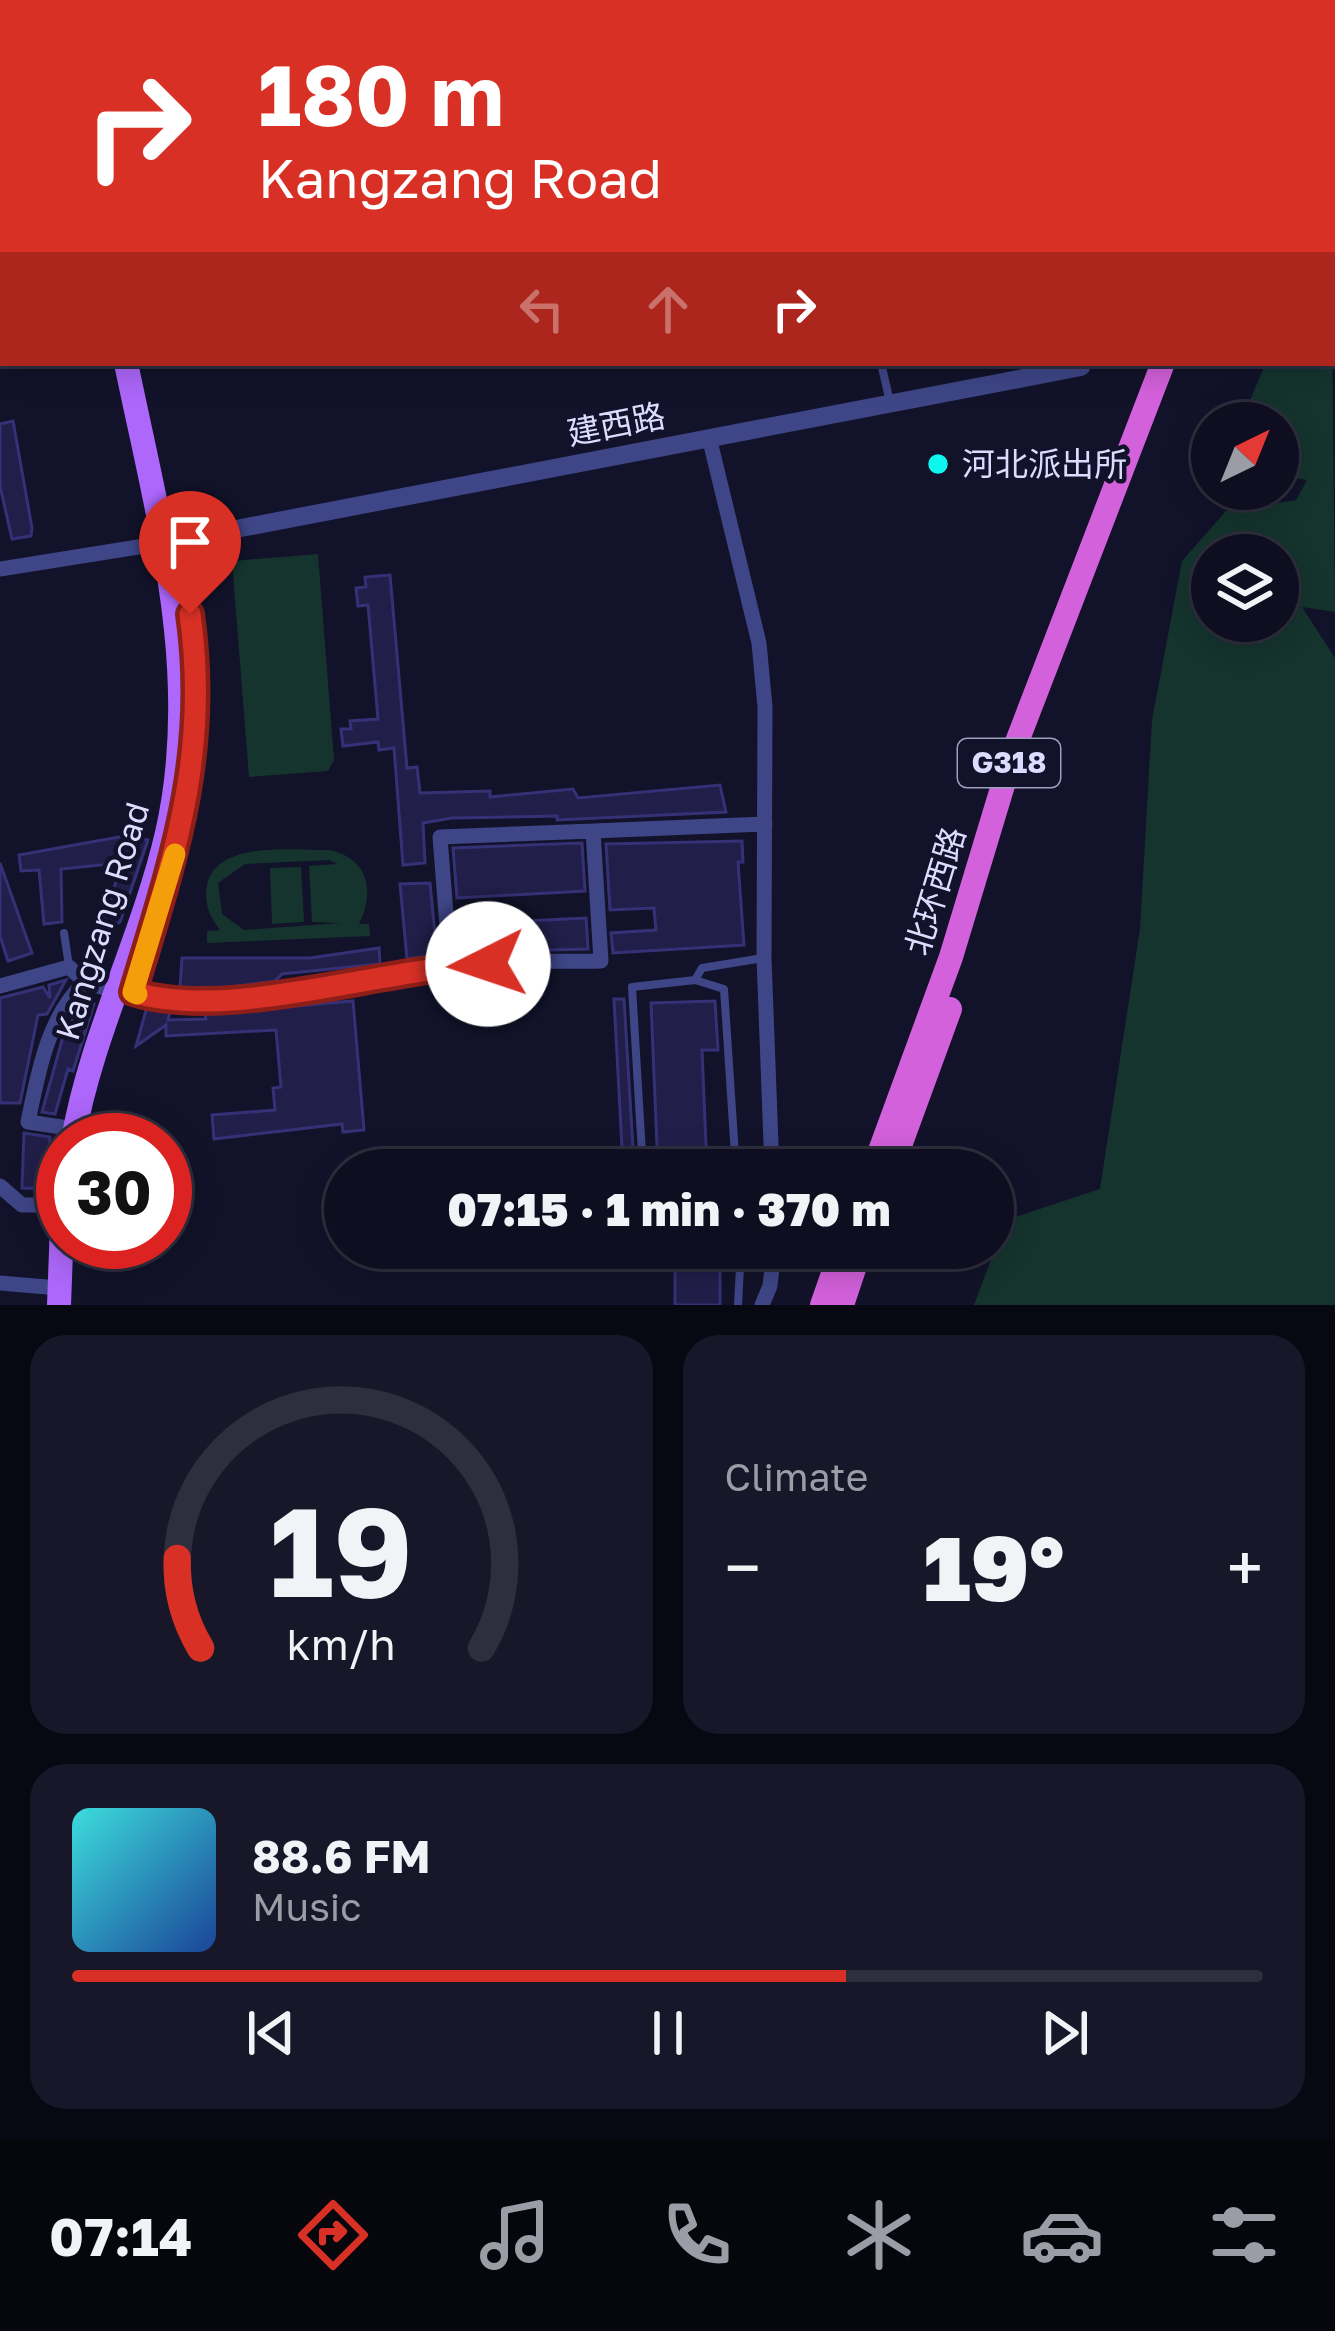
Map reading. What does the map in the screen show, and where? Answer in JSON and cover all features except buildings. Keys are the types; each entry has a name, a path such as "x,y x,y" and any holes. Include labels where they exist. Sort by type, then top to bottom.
{"highway":[{"name":"北环西路","path":"881,1149 951,957 1012,752 1162,366"},
{"name":"北环西路","path":"899,1149 966,962 1025,753 1176,366"},
{"path":"822,1305 835,1269"},
{"path":"842,1305 854,1269"}],"main road":[{"name":"Kangzang Road","path":"127,366 169,541"},
{"name":"Kangzang Road","path":"86,1113 167,835 178,770 183,671 169,541 140,366"},
{"path":"63,1299 69,1269"}],"street":[{"name":"建西路","path":"169,541 890,403 1003,372 1081,367"},
{"path":"709,437 759,643 771,1149"},
{"path":"0,569 169,541"},
{"path":"450,965 440,837 765,824"},
{"path":"0,986 69,968 85,982 170,1003 238,998 450,965 601,961 593,831"},
{"path":"36,1124 28,1122 52,1026 70,994 85,982"},
{"path":"0,1186 22,1204 36,1204"},
{"path":"762,1305 772,1269"},
{"path":"0,1283 63,1299"}],"lane":[{"path":"882,366 890,403"},
{"path":"64,933 60,948 69,968"},
{"path":"695,980 702,968 764,958"},
{"path":"642,1149 632,987 695,980 724,989 735,1149"},
{"path":"738,1305 740,1269"}],"green space":[{"path":"1265,366 1332,366 1335,612 1302,607 1335,658 1335,1305 974,1305 988,1269 1014,1269 1014,1217 1100,1189 1140,929 1152,720 1182,561 1191,551 1191,642 1299,642 1299,534 1206,534 1226,511 1299,510 1299,495 1307,480 1299,479 1299,402 1249,402"},
{"path":"318,554 334,760 328,771 249,777 232,561"},
{"path":"279,849 330,850 361,869 367,900 359,924 369,924 370,936 207,943 207,931 220,930 210,914 207,885 226,860","holes":["329,860 338,864 309,866 312,922 341,923 244,930 222,914 218,883 245,864"]},
{"path":"301,867 304,922 272,924 270,868"}],"slow traffic":[{"path":"137,994 133,992 175,854"}],"place":[{"name":"河北派出所","path":"938,464"}],"route":[{"path":"190,614 199,717 194,776 133,992 170,1003 238,998 450,965 488,964"}]}
